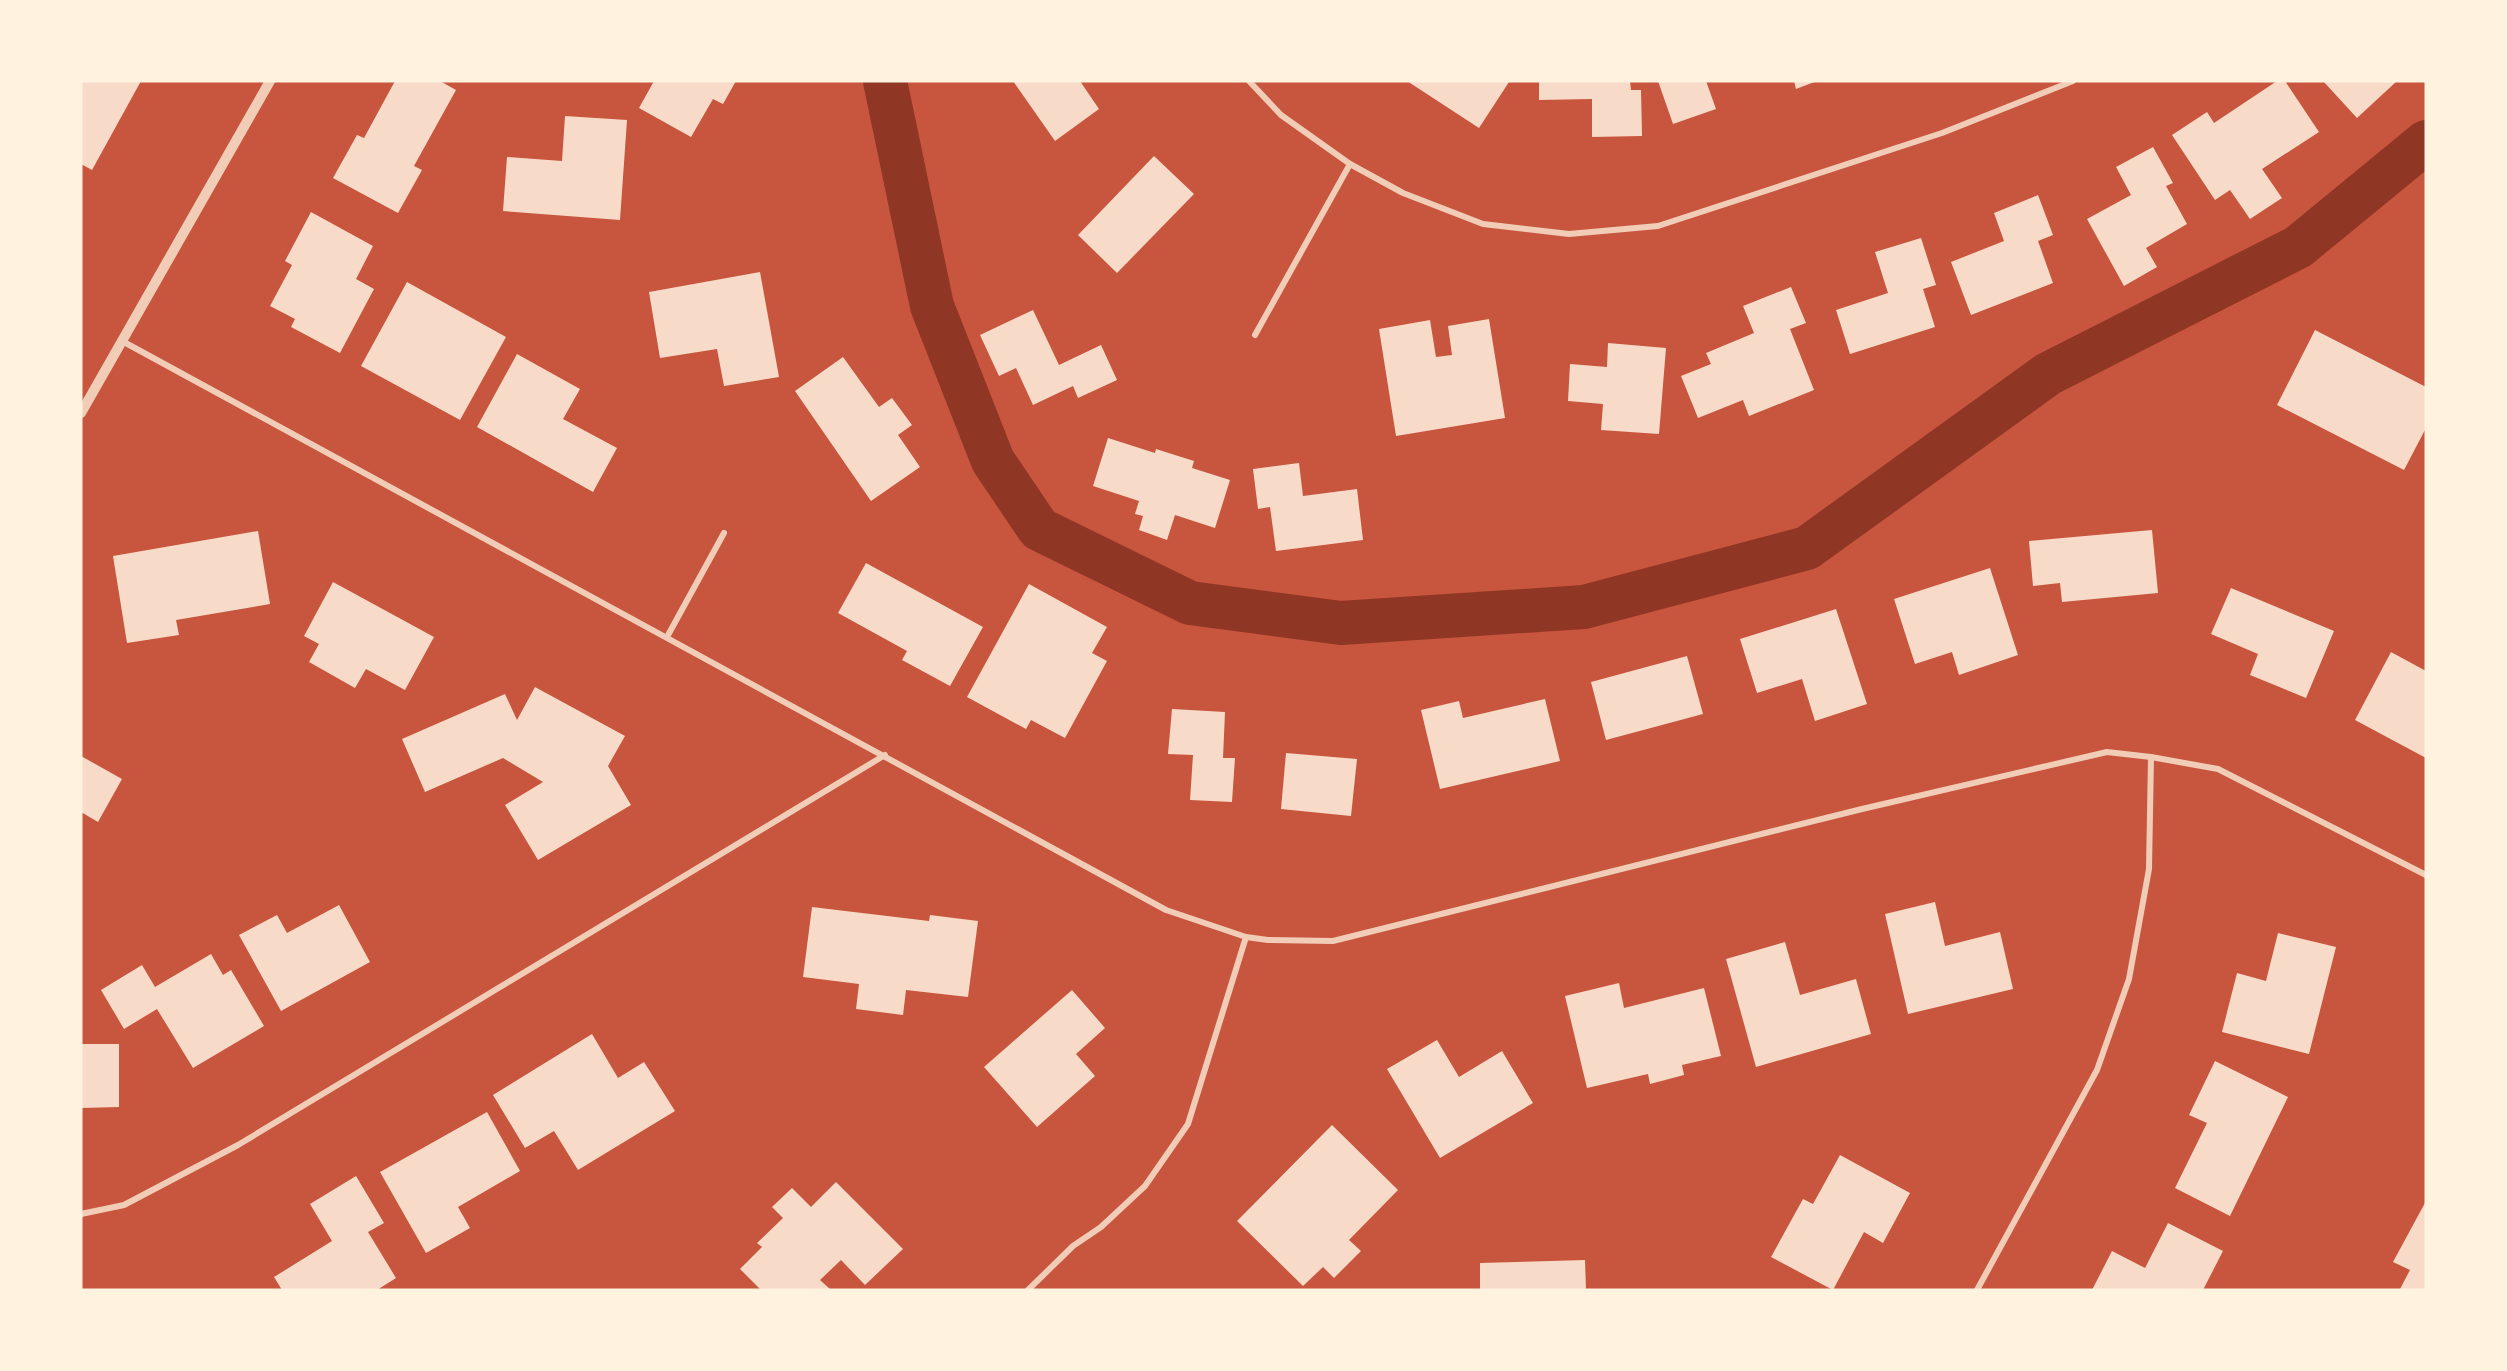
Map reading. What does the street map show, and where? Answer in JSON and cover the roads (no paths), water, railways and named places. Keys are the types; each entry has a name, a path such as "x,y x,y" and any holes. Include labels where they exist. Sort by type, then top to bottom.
{"street":[{"path":"81,413 270,81"},
{"path":"1249,81 1281,115 1350,164 1403,193 1483,224 1569,234 1658,226 1942,133 2073,81"},
{"path":"1255,335 1350,164"},
{"path":"122,341 1166,910 1246,937 1268,940 1333,941 1862,809 2107,752 2218,769 2426,875"},
{"path":"667,637 724,533"},
{"path":"81,1214 124,1205 238,1145 885,755"},
{"path":"1977,1290 2097,1070 2128,979 2149,869 2151,757"},
{"path":"1028,1290 1073,1246 1101,1227 1145,1186 1188,1124 1246,937"}],"waterway":[{"path":"885,81 932,306 993,461 1039,529 1190,603 1341,623 1584,607 1807,548 2048,374 2298,247 2426,142"}]}
